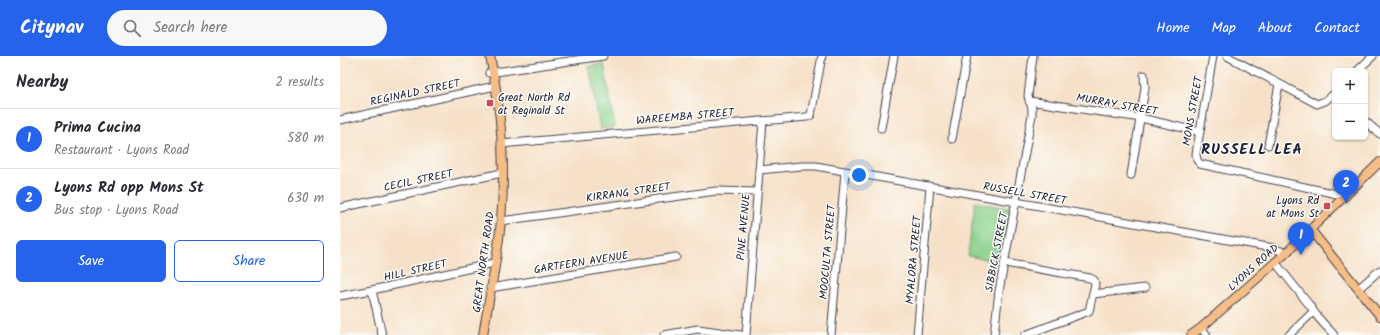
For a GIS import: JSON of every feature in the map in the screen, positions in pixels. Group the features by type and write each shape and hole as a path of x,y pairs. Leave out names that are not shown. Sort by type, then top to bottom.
{"main road":[{"name":"GREAT NORTH ROAD","path":"486,56 491,72"},
{"name":"GREAT NORTH ROAD","path":"483,335 501,221 501,144 490,56"},
{"name":"LYONS ROAD","path":"1191,335 1201,328 1276,262 1380,162"},
{"path":"1310,229 1380,316"}],"street":[{"path":"491,72 603,56"},
{"name":"WAREEMBA STREET","path":"501,144 807,117 811,114 822,56"},
{"path":"881,128 894,56"},
{"path":"952,139 967,56"},
{"name":"SIBBICK STREET","path":"994,335 999,291 1032,115 1028,91 1033,56"},
{"name":"MONS STREET","path":"1213,56 1196,156 1200,164 1346,196"},
{"path":"1227,56 1317,104 1325,101 1332,95"},
{"path":"1360,68 1372,56"},
{"path":"1131,175 1145,88 1144,75"},
{"path":"1268,145 1279,84"},
{"name":"REGINALD STREET","path":"340,120 493,87"},
{"name":"MURRAY STREET","path":"1029,101 1141,118 1200,132"},
{"name":"PINE AVENUE","path":"746,335 763,121"},
{"path":"1368,124 1380,134"},
{"name":"RUSSELL STREET","path":"759,170 807,166 1272,248 1286,252"},
{"name":"MOOCULTA STREET","path":"831,335 845,172"},
{"name":"CECIL STREET","path":"340,208 502,173"},
{"name":"MYALORA STREET","path":"917,335 930,187"},
{"name":"KIRRANG STREET","path":"501,221 716,192 757,192"},
{"name":"GARTFERN AVENUE","path":"490,288 676,257"},
{"path":"1276,262 1311,307 1313,312 1334,335"},
{"name":"HILL STREET","path":"340,296 494,263"},
{"path":"1005,263 1090,278 1095,284 1089,311 1025,335"},
{"path":"1358,289 1380,270"},
{"path":"1093,294 1144,288"},
{"path":"372,290 382,335"},
{"path":"1289,335 1313,312"},
{"path":"1201,328 1207,335"},
{"path":"664,335 698,329 741,335"}],"green space":[{"path":"604,64 615,127 600,129 589,66"},
{"path":"975,202 1011,209 1000,262 968,256"}],"place":[{"name":"Great North Rd at Reginald St","path":"490,103"},
{"name":"Lyons Rd opp Mons St","path":"1346,203"},
{"name":"Lyons Rd at Mons St","path":"1327,206"},
{"name":"Prima Cucina","path":"1301,255"}],"district":[{"name":"RUSSELL LEA","path":"1252,149"}]}
